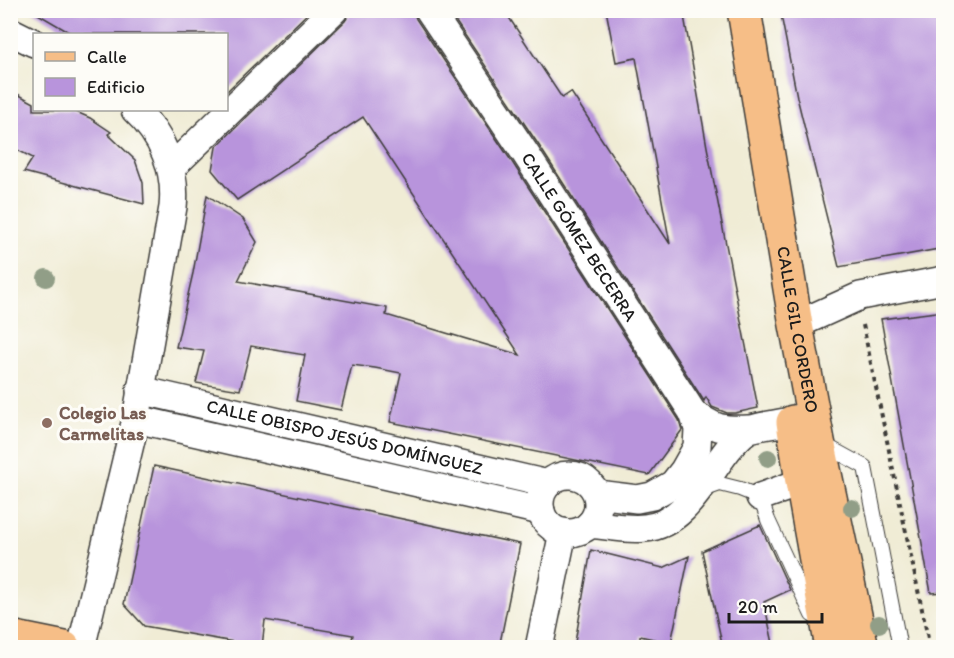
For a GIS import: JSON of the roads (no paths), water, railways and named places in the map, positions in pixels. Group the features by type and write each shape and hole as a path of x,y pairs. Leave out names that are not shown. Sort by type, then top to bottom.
{"main road":[{"name":"CALLE GIL CORDERO","path":"722,10 808,425 862,648"},
{"name":"CALLE GIL CORDERO","path":"744,10 796,325 808,425 802,482 830,634"},
{"path":"10,637 64,648"}],"street":[{"path":"171,168 334,10"},
{"name":"CALLE GÓMEZ BECERRA","path":"429,10 525,153 693,413 711,426 727,430 748,429"},
{"path":"10,31 33,42"},
{"path":"81,648 136,419 175,190 171,168 157,135 136,111"},
{"path":"796,325 860,296 944,280"},
{"name":"CALLE OBISPO JESÚS DOMÍNGUEZ","path":"140,390 548,484"},
{"path":"597,494 637,499 652,496 673,484 698,447 698,429 693,413"},
{"name":"CALLE OBISPO JESÚS DOMÍNGUEZ","path":"136,419 541,511"},
{"path":"590,524 647,528 666,522 682,510 698,492 729,447 748,429 808,425"},
{"path":"564,475 583,478 597,494 598,508 595,517 582,530 563,532 555,529 541,511 540,501 548,484 564,475"},
{"path":"760,497 802,482"},
{"path":"539,648 563,532"}],"lane":[{"path":"808,425 865,467 900,648"},
{"path":"698,492 720,484 760,497 768,520 812,615 830,634"}],"place":[{"name":"Colegio Las Carmelitas","path":"47,423"}]}
